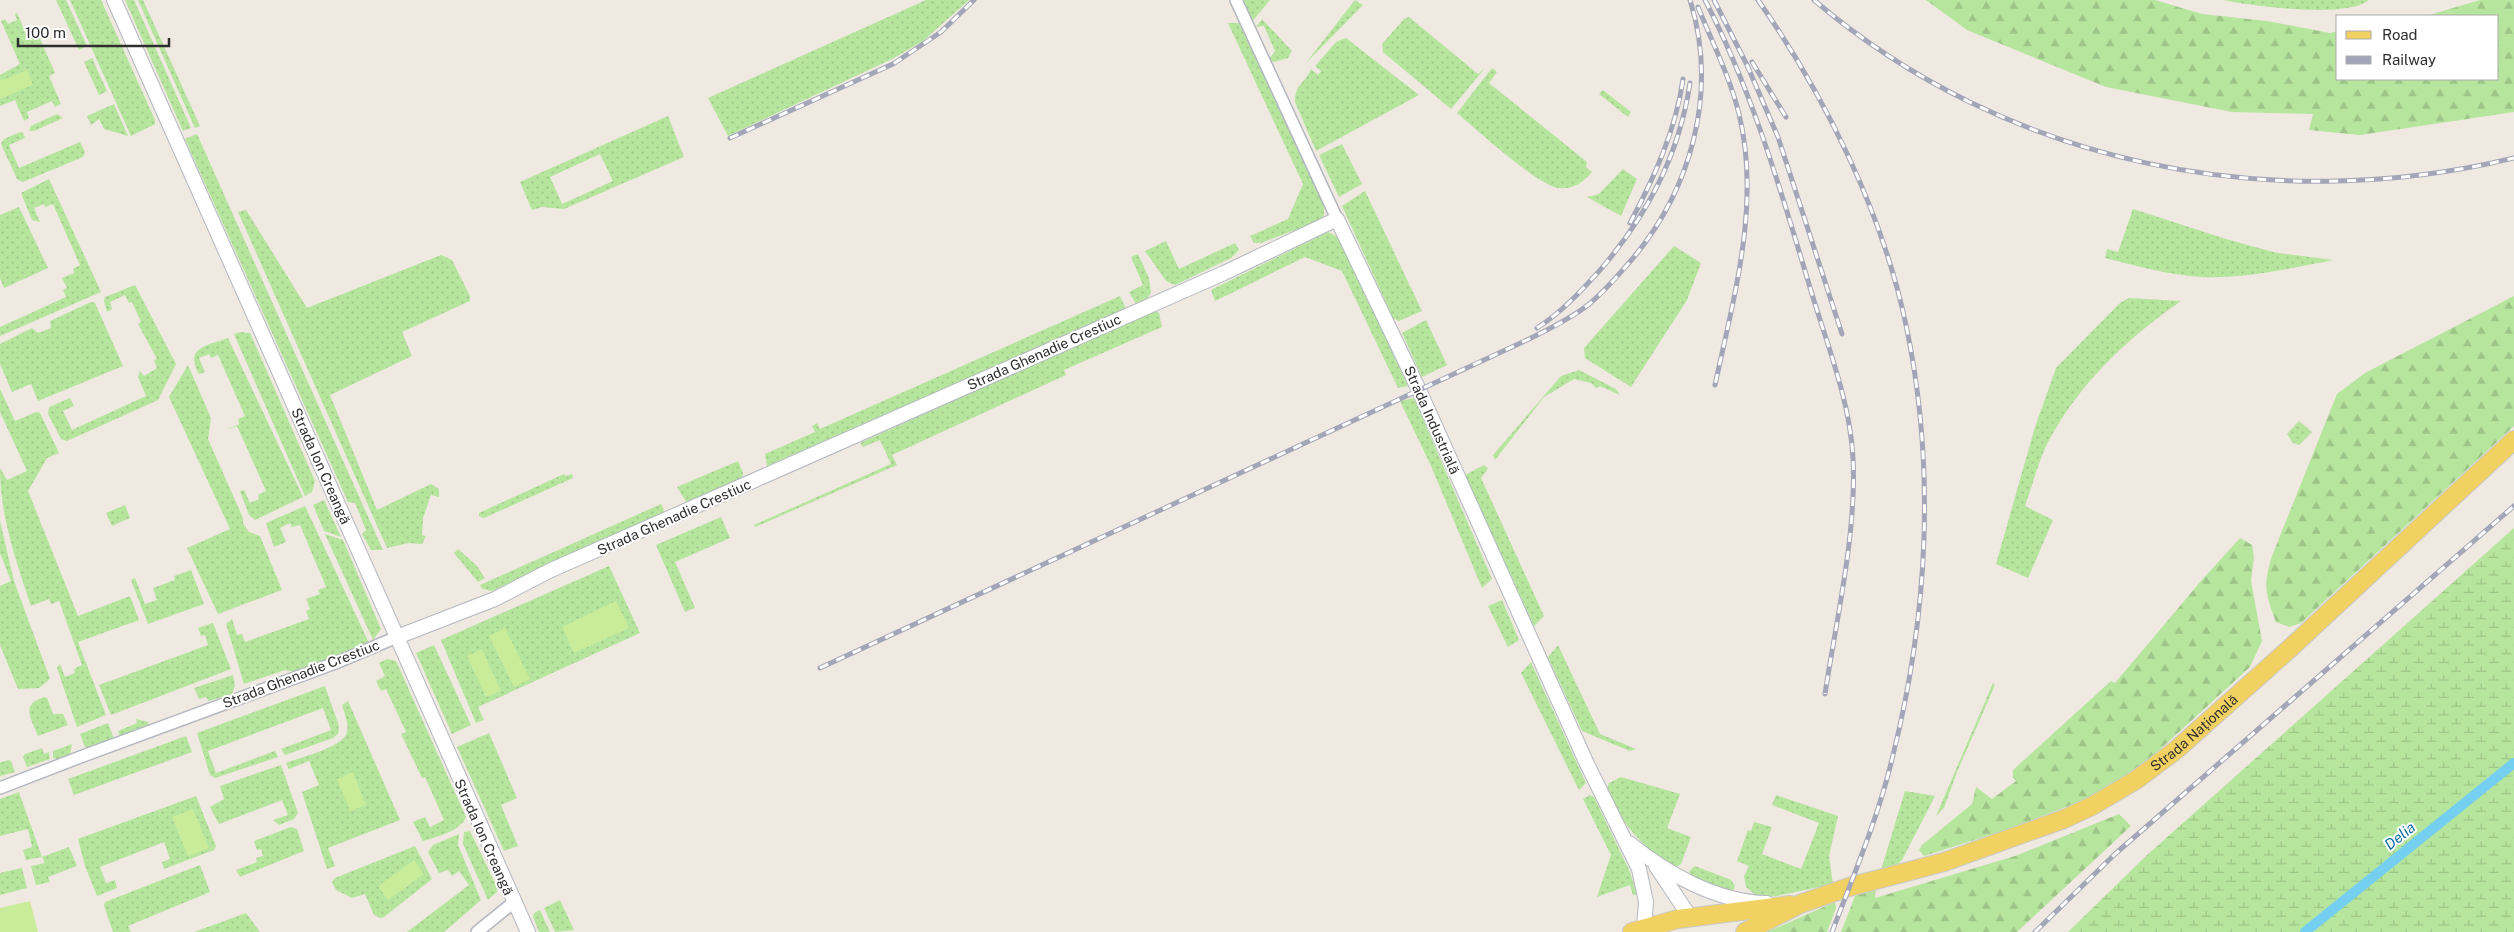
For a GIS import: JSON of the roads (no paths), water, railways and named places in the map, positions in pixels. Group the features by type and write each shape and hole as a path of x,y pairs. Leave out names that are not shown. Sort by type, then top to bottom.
{"main road":[{"name":"Strada Națională","path":"1638,930 1694,925 1800,904 1849,887 1944,862 2021,836 2092,806 2136,780 2176,750 2287,651 2514,440"},
{"name":"Strada Națională","path":"1746,932 1800,904"}],"street":[{"name":"Strada Ion Creangă","path":"114,0 528,932"},
{"name":"Strada Industrială","path":"1236,0 1337,219 1419,390 1587,764 1627,841 1639,869 1646,902 1638,930"},
{"name":"Strada Ghenadie Crestiuc","path":"0,788 338,662 495,599 550,572 1224,273 1337,219"},
{"name":"Strada Industrială","path":"1627,841 1653,862 1722,895 1759,903 1800,904"},
{"name":"Strada Industrială","path":"1653,862 1694,925"},
{"path":"478,932 514,902"}],"waterway":[{"name":"Delia","path":"2305,932 2514,763"}],"railway":[{"path":"730,138 893,64 941,32 974,0"},
{"path":"820,668 1529,339 1552,328 1588,305 1614,280 1650,236 1668,205 1683,173 1694,140 1700,105 1701,70 1698,35 1690,0"},
{"path":"1705,0 1738,71 1765,144 1831,354 1848,416 1853,458 1852,516 1845,576 1825,694"},
{"path":"1714,0 1747,65 1778,137 1842,334"},
{"path":"1758,0 1783,37 1828,115 1866,197 1882,240 1906,325 1922,432 1924,541 1914,649 1905,702 1881,800 1866,845 1832,932"},
{"path":"1814,0 1889,56 1970,102 2056,138 2144,163 2236,177 2329,181 2422,175 2514,158"},
{"path":"1698,7 1726,73 1739,114 1745,148 1747,182 1746,216 1737,284 1715,385"},
{"path":"1752,62 1786,117"},
{"path":"1630,223 1663,153 1675,117 1683,79"},
{"path":"1537,328 1563,308 1601,269 1618,248 1647,205 1659,182 1678,135 1690,83"},
{"path":"2035,932 2115,854 2514,506"}]}
